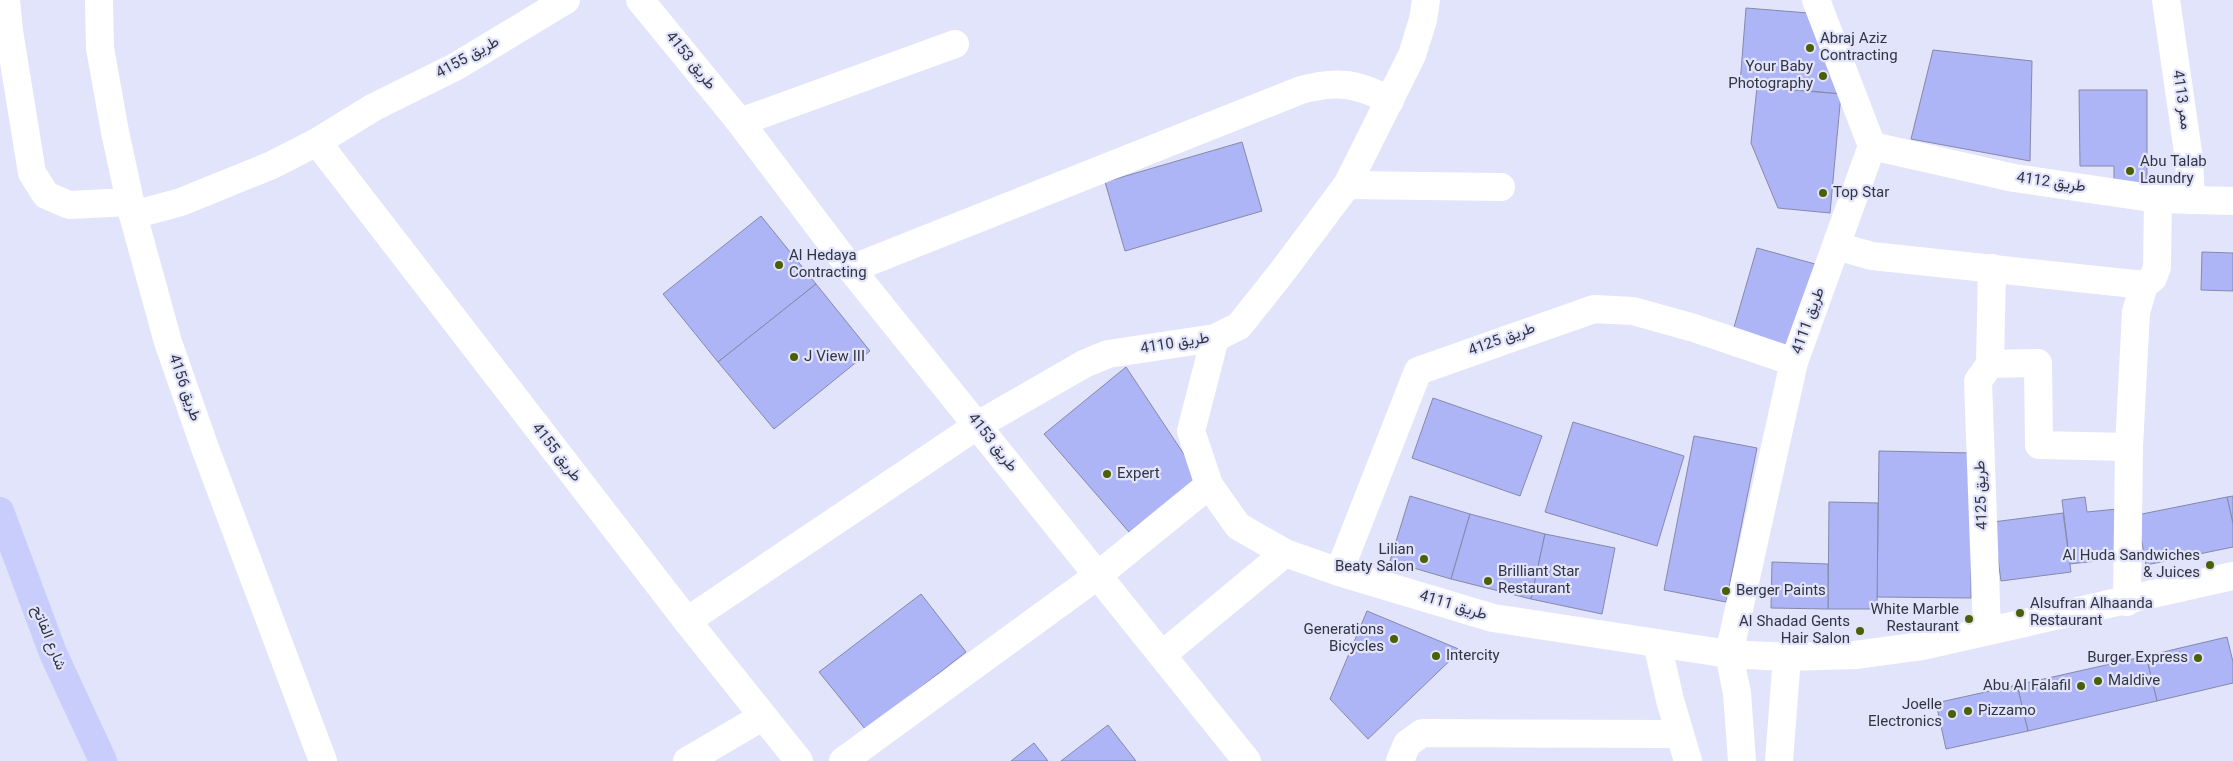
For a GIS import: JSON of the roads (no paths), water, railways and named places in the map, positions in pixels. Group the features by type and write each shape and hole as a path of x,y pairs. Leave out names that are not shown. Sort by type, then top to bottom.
{"main road":[{"name":"شارع الفاتح","path":"0,511 53,653 103,761"}],"street":[{"name":"طريق 4155","path":"6,0 9,31 32,173 46,195 69,205 132,209 227,185 317,142 374,108 463,62 566,0"},
{"name":"طريق 4156","path":"99,0 100,48 132,209 168,342 205,448 323,761"},
{"name":"طريق 4153","path":"640,0 740,122 851,269 1247,761"},
{"name":"طريق 4110","path":"687,621 978,425 1084,364 1108,354 1215,338 1239,326 1256,307 1347,185 1412,55 1423,20 1426,0"},
{"path":"1816,0 1872,146"},
{"name":"ممر 4113","path":"2166,0 2189,159 2191,200"},
{"path":"740,122 955,44"},
{"path":"851,269 1301,90 1324,84 1347,84 1370,90 1390,102"},
{"name":"طريق 4155","path":"317,142 687,621 799,761"},
{"name":"طريق 4112","path":"1872,146 2014,178 2158,199 2233,201"},
{"name":"طريق 4111","path":"1742,761 1736,693 1729,654 1794,362 1872,146"},
{"path":"1347,185 1501,187"},
{"path":"2127,602 2129,447 2136,312 2144,286 2153,278 2157,267 2158,199"},
{"path":"1836,246 1872,256 2144,286"},
{"name":"طريق 4125","path":"1987,630 1978,381 1990,364 1992,268"},
{"name":"طريق 4125","path":"1339,572 1418,371 1594,309 1633,311 1794,362"},
{"name":"طريق 4111","path":"1215,338 1190,431 1209,485 1238,526 1285,553 1339,572 1494,618 1729,654 1787,657"},
{"path":"1990,364 2038,363 2039,446 2129,447"},
{"path":"843,761 1097,576 1209,485"},
{"path":"1162,655 1285,553"},
{"path":"1779,761 1787,657 1855,655 1922,646 1987,630 2127,602 2233,576"},
{"path":"1658,643 1688,761"},
{"path":"687,761 762,717"},
{"path":"1400,761 1407,744 1422,733 1680,734"}],"place":[{"name":"Abraj Aziz Contracting","path":"1810,48"},
{"name":"Your Baby Photography","path":"1823,76"},
{"name":"Abu Talab Laundry","path":"2130,171"},
{"name":"Top Star","path":"1823,193"},
{"name":"Al Hedaya Contracting","path":"779,265"},
{"name":"J View III","path":"794,357"},
{"name":"Expert","path":"1107,474"},
{"name":"Lilian Beaty Salon","path":"1424,559"},
{"name":"Al Huda Sandwiches & Juices","path":"2210,565"},
{"name":"Brilliant Star Restaurant","path":"1488,581"},
{"name":"Berger Paints","path":"1726,591"},
{"name":"Alsufran Alhaanda Restaurant","path":"2020,613"},
{"name":"White Marble Restaurant","path":"1969,619"},
{"name":"Al Shadad Gents Hair Salon","path":"1860,631"},
{"name":"Generations Bicycles","path":"1394,639"},
{"name":"Intercity","path":"1436,656"},
{"name":"Burger Express","path":"2198,658"},
{"name":"Maldive","path":"2098,681"},
{"name":"Abu Al Falafil","path":"2081,686"},
{"name":"Pizzamo","path":"1968,711"},
{"name":"Joelle Electronics","path":"1952,714"}]}
